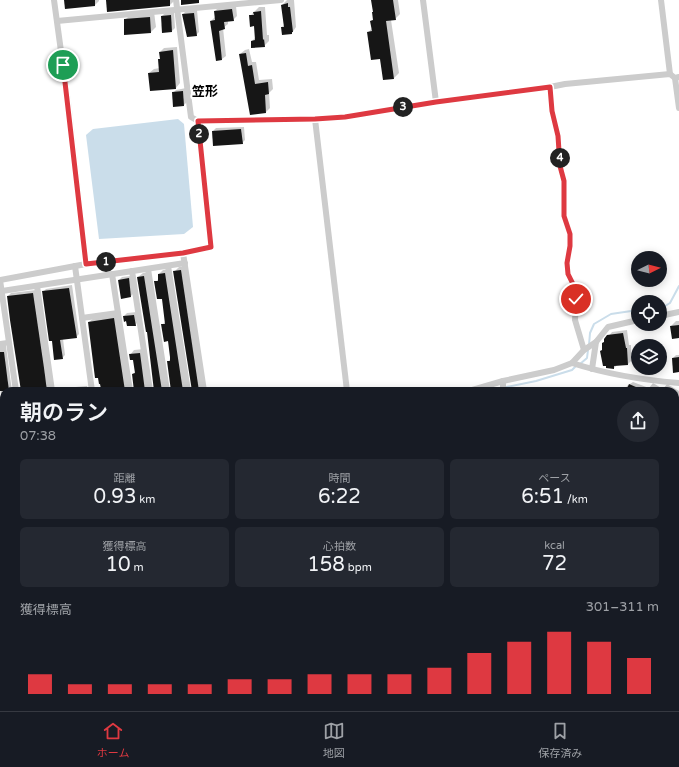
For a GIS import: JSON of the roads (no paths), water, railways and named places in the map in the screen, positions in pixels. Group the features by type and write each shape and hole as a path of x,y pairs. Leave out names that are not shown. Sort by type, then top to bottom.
{"street":[{"path":"54,0 70,110 86,264"},
{"path":"176,0 191,117 198,121 345,117 436,102 565,84 675,76"},
{"path":"57,20 281,0"},
{"path":"423,0 436,102"},
{"path":"661,0 675,76 679,108"},
{"path":"550,87 552,111 558,136 560,166 564,181 564,216 570,234 570,246 567,263 568,274 575,288 575,320 584,350"},
{"path":"315,119 347,387"},
{"path":"15,387 0,280 86,264 183,253 211,247 198,121"},
{"path":"183,253 203,387"},
{"path":"2,291 185,263"},
{"path":"75,266 91,387"},
{"path":"168,266 187,387"},
{"path":"148,269 166,387"},
{"path":"132,271 149,387"},
{"path":"112,274 129,387"},
{"path":"37,286 51,387"},
{"path":"667,315 679,312"},
{"path":"82,318 118,313"},
{"path":"483,387 554,370 572,363 584,350 596,342 608,328 631,322"},
{"path":"592,369 596,342"},
{"path":"572,363 626,377 679,383"},
{"path":"503,381 503,387"}],"water":[{"path":"178,119 184,124 193,227 184,234 99,239 86,135 93,129"}],"waterway":[{"path":"667,305 670,303 679,286"},
{"path":"589,345 590,333 594,324 611,314 631,311"},
{"path":"580,364 587,358 588,350"},
{"path":"507,387 536,381 572,370 576,366"}],"district":[{"name":"笠形","path":"205,91"}]}
